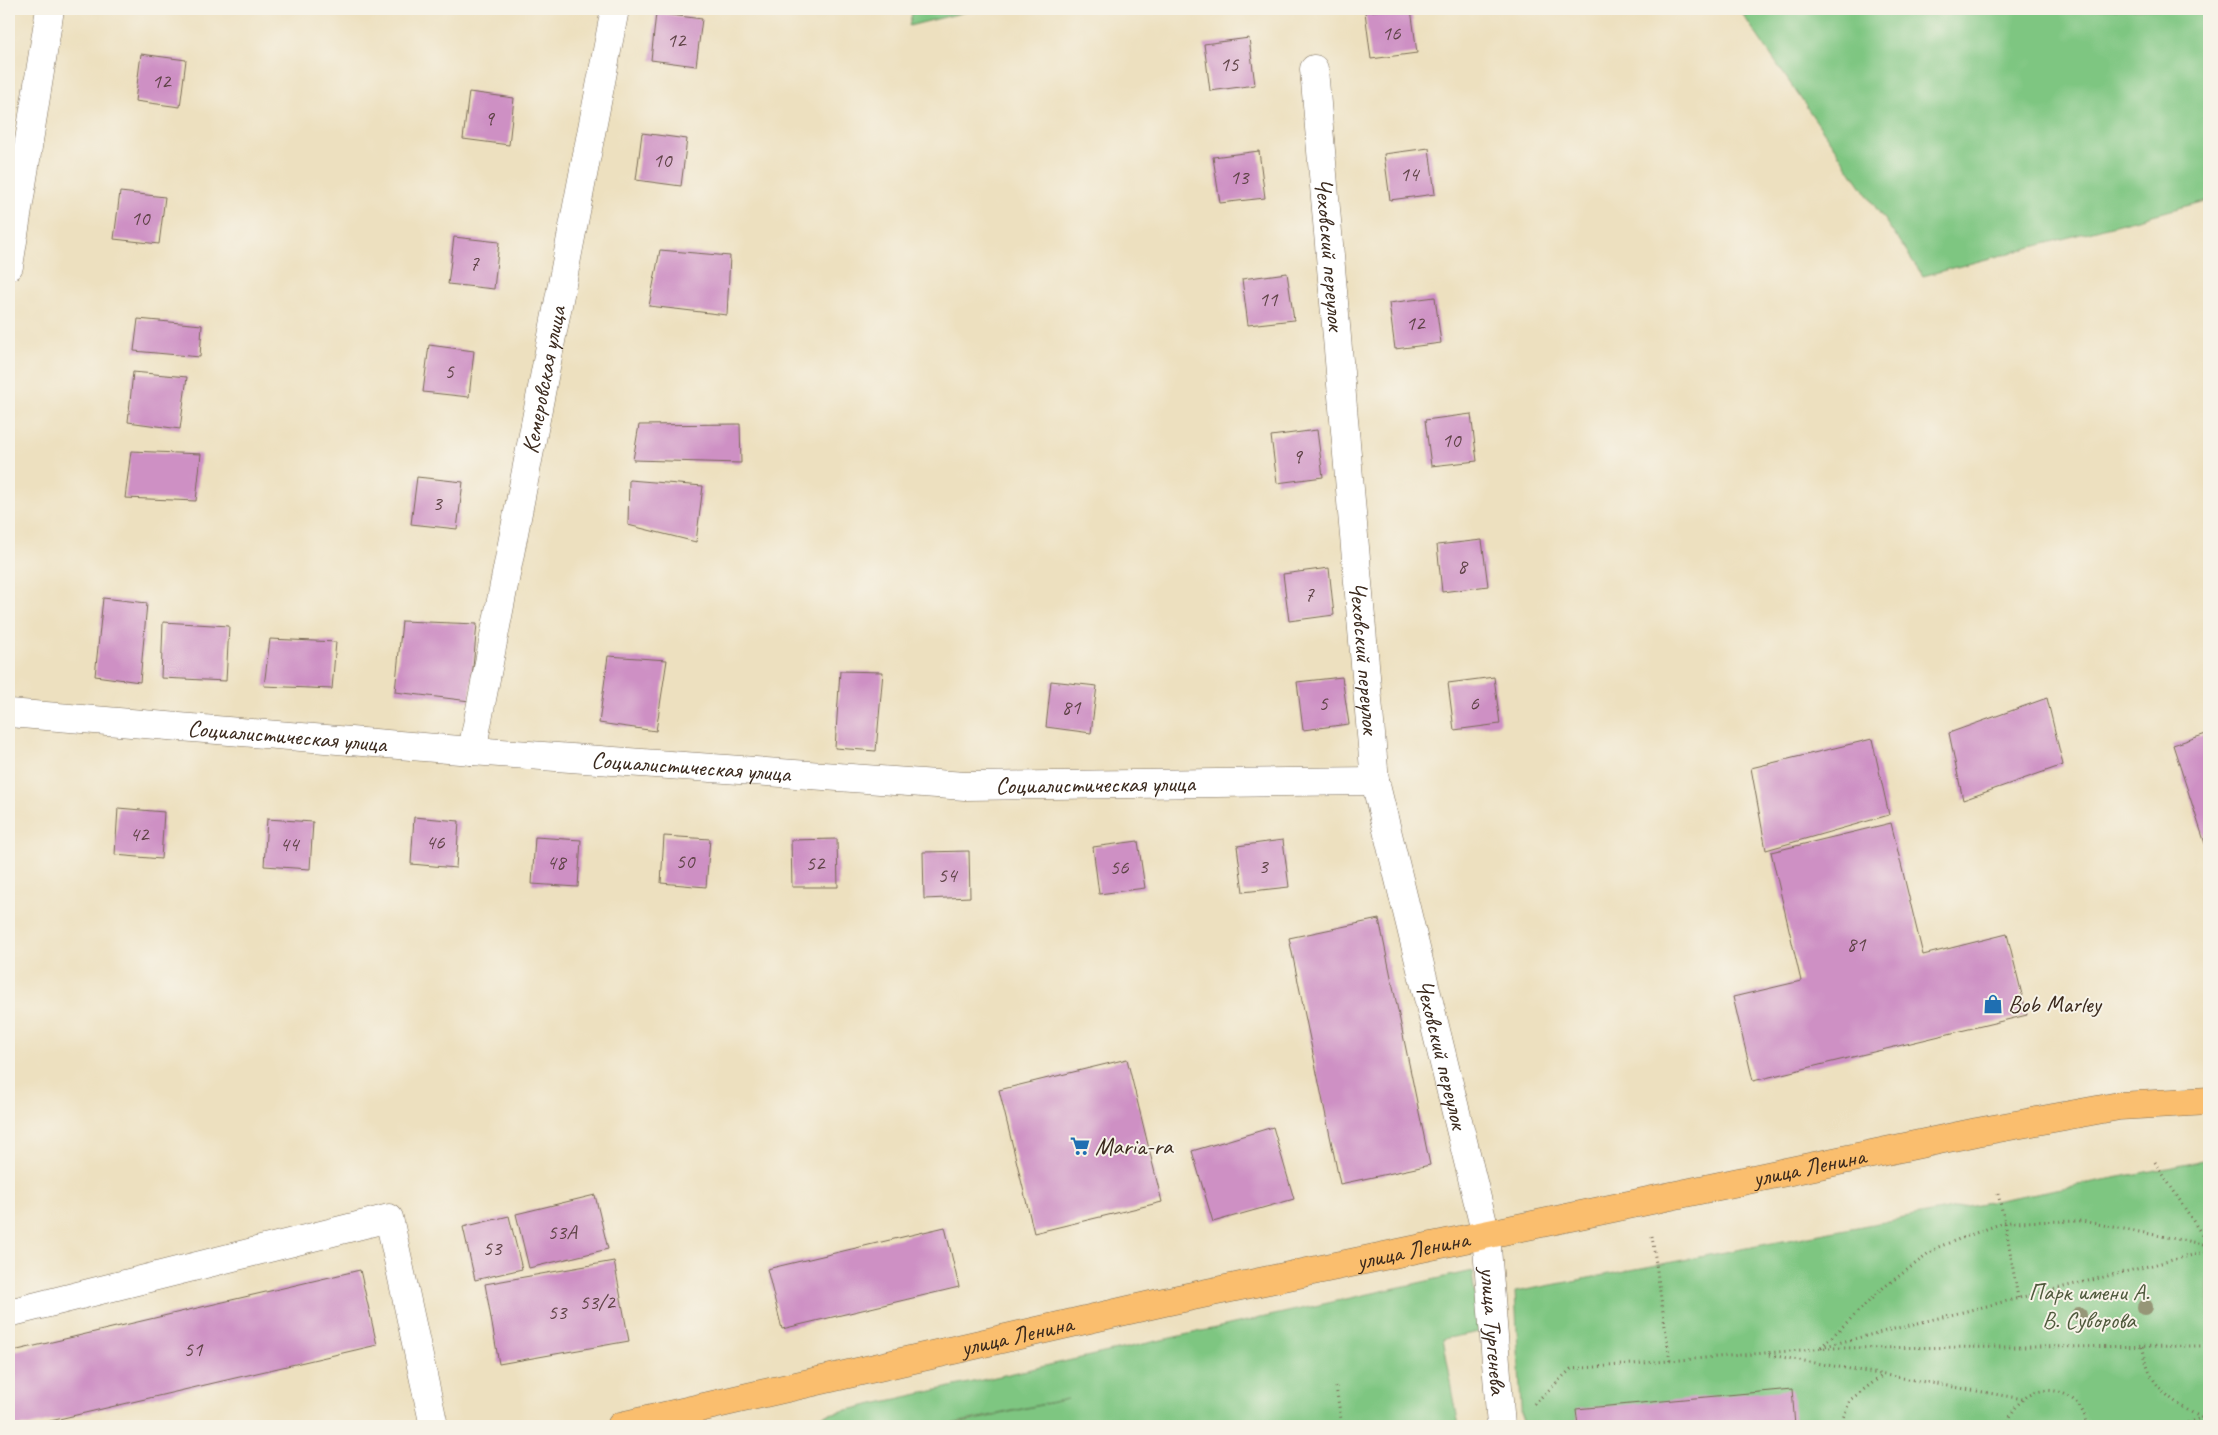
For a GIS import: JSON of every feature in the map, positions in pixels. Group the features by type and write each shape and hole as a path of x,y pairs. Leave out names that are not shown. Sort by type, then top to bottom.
{"main road":[{"name":"улица Ленина","path":"621,1426 1164,1302 1977,1132 2119,1106 2209,1101"}],"street":[{"path":"9,266 50,9"},
{"name":"Кемеровская улица","path":"472,752 615,9"},
{"name":"Чеховский переулок","path":"1314,70 1375,781 1486,1235"},
{"name":"Социалистическая улица","path":"9,713 472,752 965,786 1375,781"},
{"path":"9,1313 389,1218 434,1426"},
{"name":"улица Тургенева","path":"1486,1235 1502,1426"}],"path":[{"path":"2155,1162 2208,1245"},
{"path":"1998,1194 2005,1222 2018,1298"},
{"path":"1647,1202 1670,1361"},
{"path":"1820,1347 1884,1286 1938,1247 2005,1222 2082,1221 2208,1245"},
{"path":"2209,1239 2209,1256"},
{"path":"1813,1349 2209,1251"},
{"path":"2142,1346 2150,1374 2163,1390 2193,1415 2209,1421"},
{"path":"1530,1407 1571,1369 1813,1349 2209,1346"},
{"path":"1764,1354 2023,1398"},
{"path":"1840,1426 1850,1400 1884,1374"},
{"path":"1336,1387 1342,1426"},
{"path":"2007,1426 2010,1415 2017,1403 2023,1398 2040,1391 2066,1394 2084,1412 2088,1426"},
{"path":"2178,1426 2202,1418"}],"green space":[{"path":"913,9 977,9 909,26"},
{"path":"1739,9 2209,9 2209,200 1923,276"},
{"name":"Парк имени А. В. Суворова","path":"2209,1160 2209,1426 1522,1426 1515,1292"},
{"path":"1472,1271 1479,1332 1443,1339 1459,1426 949,1426 1067,1399 942,1426 775,1426"}],"building":[{"path":"1411,9 1417,53 1371,59 1365,12"},
{"path":"656,13 702,19 696,66 651,60"},
{"path":"1249,38 1255,85 1210,91 1204,44"},
{"path":"141,54 186,60 180,107 135,101"},
{"path":"469,92 514,98 509,145 463,139"},
{"path":"642,133 687,139 681,186 636,180"},
{"path":"1429,148 1435,194 1390,200 1384,154"},
{"path":"1259,151 1265,198 1220,203 1213,157"},
{"path":"120,192 165,197 159,244 114,239"},
{"path":"454,237 499,242 494,289 448,284"},
{"path":"660,250 730,256 727,315 649,306"},
{"path":"1287,273 1294,320 1248,325 1242,279"},
{"path":"1435,297 1441,343 1395,349 1389,303"},
{"path":"138,319 202,325 200,357 134,351"},
{"path":"429,345 474,351 469,397 423,392"},
{"path":"133,372 187,377 180,429 128,422"},
{"path":"1471,414 1477,461 1431,466 1425,420"},
{"path":"740,424 741,463 633,460 639,425"},
{"path":"1317,430 1323,477 1277,483 1271,436"},
{"path":"131,451 201,454 196,501 125,498"},
{"path":"417,477 463,482 457,529 411,524"},
{"path":"629,480 703,486 696,542 628,525"},
{"path":"1482,540 1488,586 1442,592 1437,545"},
{"path":"1329,568 1334,615 1289,621 1283,574"},
{"path":"103,598 147,603 140,682 95,676"},
{"path":"402,621 477,624 470,701 395,692"},
{"path":"163,622 229,626 226,681 161,678"},
{"path":"270,639 336,642 332,689 264,686"},
{"path":"608,656 667,660 656,731 599,723"},
{"path":"840,671 883,672 876,751 835,748"},
{"path":"1342,677 1349,724 1303,730 1297,682"},
{"path":"1494,677 1500,724 1454,730 1448,683"},
{"path":"1051,681 1097,686 1091,733 1046,727"},
{"path":"2047,698 2063,765 1963,800 1949,733"},
{"path":"2209,733 2209,856 2173,745"},
{"path":"1872,739 1889,815 1766,850 1751,768"},
{"path":"118,808 164,812 161,859 115,855"},
{"path":"414,817 459,821 456,868 411,864"},
{"path":"267,819 313,822 310,869 264,866"},
{"path":"1891,823 1923,955 2007,934 2027,1015 1753,1081 1733,997 1801,981 1771,852"},
{"path":"664,836 710,839 706,887 661,883"},
{"path":"535,837 581,840 578,887 532,884"},
{"path":"837,839 838,887 792,887 791,840"},
{"path":"1283,840 1289,887 1243,892 1237,846"},
{"path":"1138,841 1145,888 1099,894 1093,847"},
{"path":"969,851 970,897 924,899 923,852"},
{"path":"1379,919 1430,1165 1340,1184 1289,938"},
{"name":"Maria-ra","path":"1127,1059 1162,1202 1034,1233 999,1090"},
{"path":"1273,1127 1294,1199 1213,1222 1192,1151"},
{"path":"595,1195 608,1249 529,1268 516,1214"},
{"path":"509,1216 522,1269 475,1280 463,1227"},
{"path":"945,1227 959,1287 782,1329 767,1269"},
{"path":"614,1261 629,1341 499,1364 485,1284"},
{"path":"360,1270 377,1345 29,1426 9,1426 9,1352"},
{"path":"1792,1389 1795,1426 1578,1426 1576,1409"}],"place":[{"name":"Bob Marley","path":"1993,1004"},
{"name":"Maria-ra","path":"1080,1146"}]}
